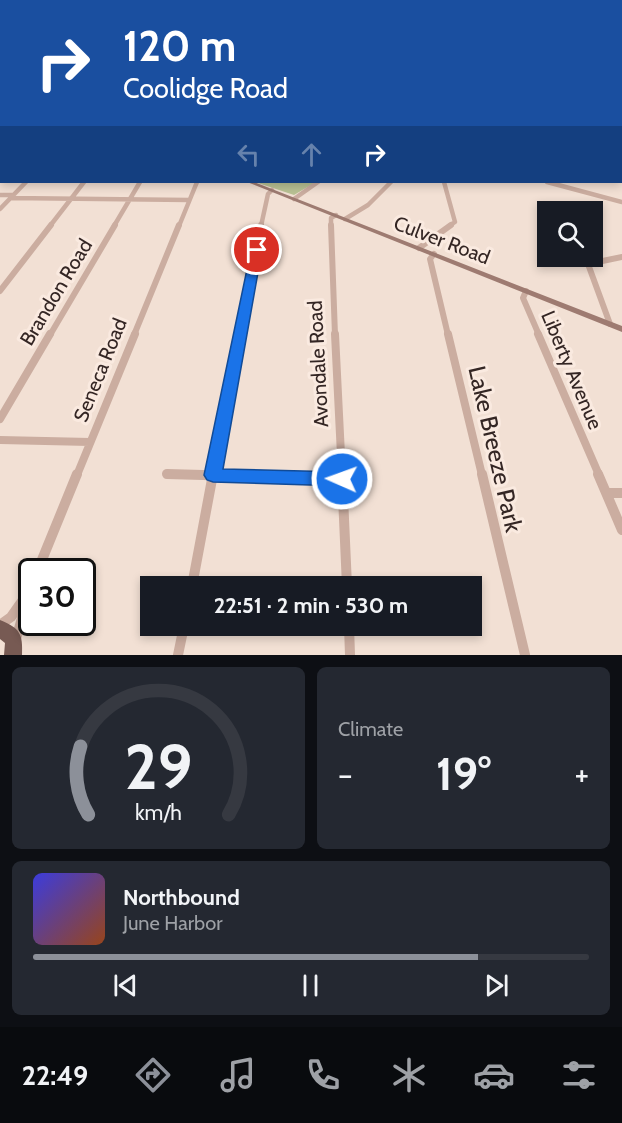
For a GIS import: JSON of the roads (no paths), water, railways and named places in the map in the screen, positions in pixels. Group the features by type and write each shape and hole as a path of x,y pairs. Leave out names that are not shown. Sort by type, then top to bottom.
{"main road":[{"name":"Culver Road","path":"253,183 622,329"},
{"path":"0,627 11,634 14,650"}],"street":[{"path":"0,209 25,183"},
{"path":"0,291 83,183"},
{"name":"Brandon Road","path":"0,419 139,183"},
{"name":"Seneca Road","path":"43,558 197,183"},
{"path":"294,199 317,183"},
{"path":"345,219 368,205 390,183"},
{"path":"419,248 455,222 444,183"},
{"path":"551,183 622,202"},
{"path":"194,576 265,205 268,194 272,190"},
{"path":"0,195 70,199 189,200"},
{"name":"Avondale Road","path":"336,215 331,218 331,242 347,576"},
{"name":"Lake Breeze Park","path":"434,254 430,259 525,655"},
{"path":"610,324 588,264 622,257"},
{"name":"Liberty Avenue","path":"526,291 523,298 622,530"},
{"path":"0,440 90,442"},
{"path":"167,474 342,479"},
{"path":"607,493 622,493"},
{"path":"0,627 18,606"},
{"path":"14,650 18,634"},
{"path":"178,655 182,636"},
{"path":"349,636 350,655"}]}
